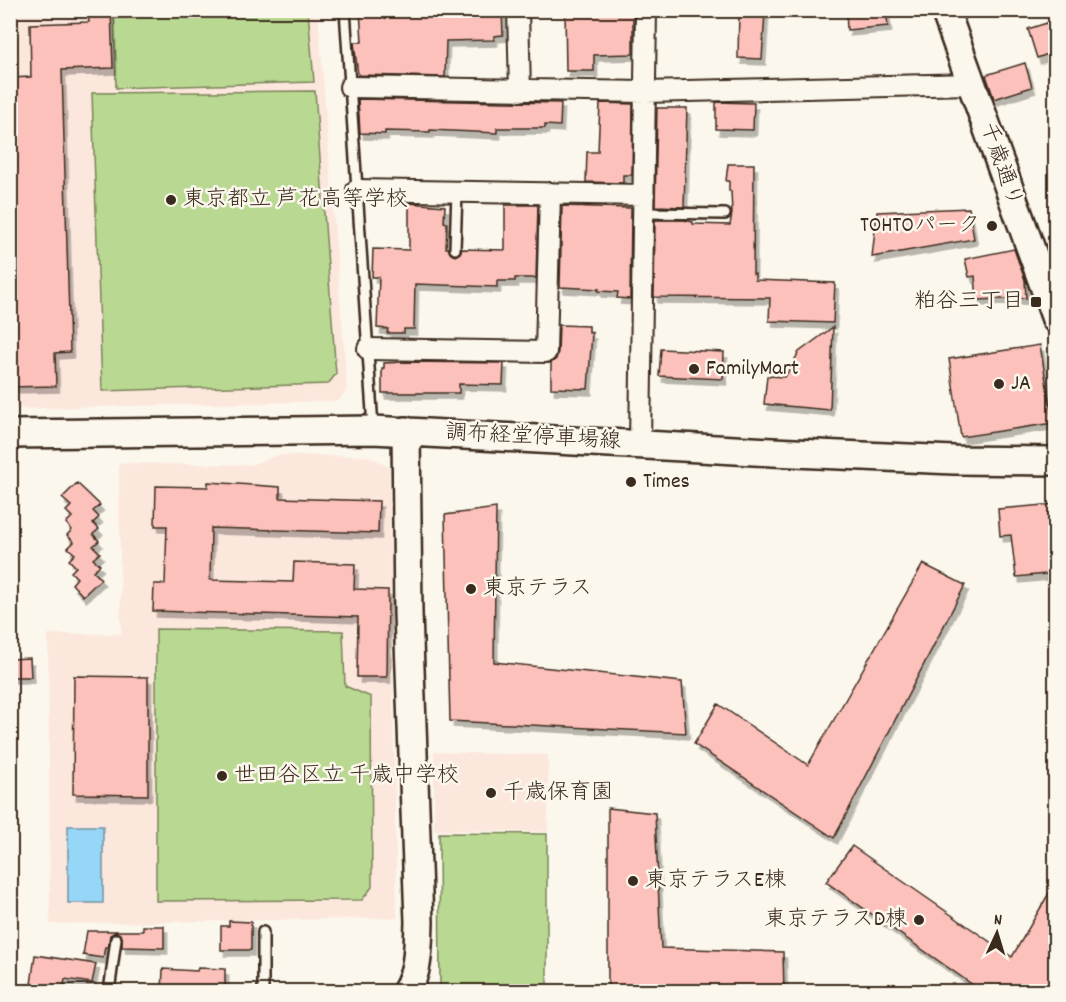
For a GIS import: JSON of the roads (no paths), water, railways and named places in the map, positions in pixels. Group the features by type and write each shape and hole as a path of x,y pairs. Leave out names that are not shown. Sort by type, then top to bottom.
{"main road":[{"name":"千歳通り","path":"945,10 1056,319"},
{"name":"調布経堂停車場線","path":"10,434 373,430 942,460 1056,461"},
{"path":"406,431 408,613 419,922 415,972 406,992"}],"street":[{"path":"518,10 520,91"},
{"path":"640,444 646,10"},
{"path":"350,87 645,92 971,84"},
{"path":"357,190 550,194 644,204"},
{"path":"368,349 546,352 550,194"}],"lane":[{"path":"345,10 373,430"},
{"path":"455,249 457,192"},
{"path":"644,204 725,214"},
{"path":"263,992 264,932"},
{"path":"109,992 116,939"}],"water":[{"path":"68,826 103,826 103,903 68,903"}],"place":[{"name":"東京都立 芦花高等学校","path":"171,200"},
{"name":"TOHTOパーク","path":"992,226"},
{"name":"粕谷三丁目","path":"1036,302"},
{"name":"FamilyMart","path":"694,369"},
{"name":"JA","path":"999,384"},
{"name":"Times","path":"631,482"},
{"name":"東京テラス","path":"471,589"},
{"name":"世田谷区立 千歳中学校","path":"222,776"},
{"name":"千歳保育園","path":"491,793"},
{"name":"東京テラスE棟","path":"633,881"},
{"name":"東京テラスD棟","path":"919,920"}]}
